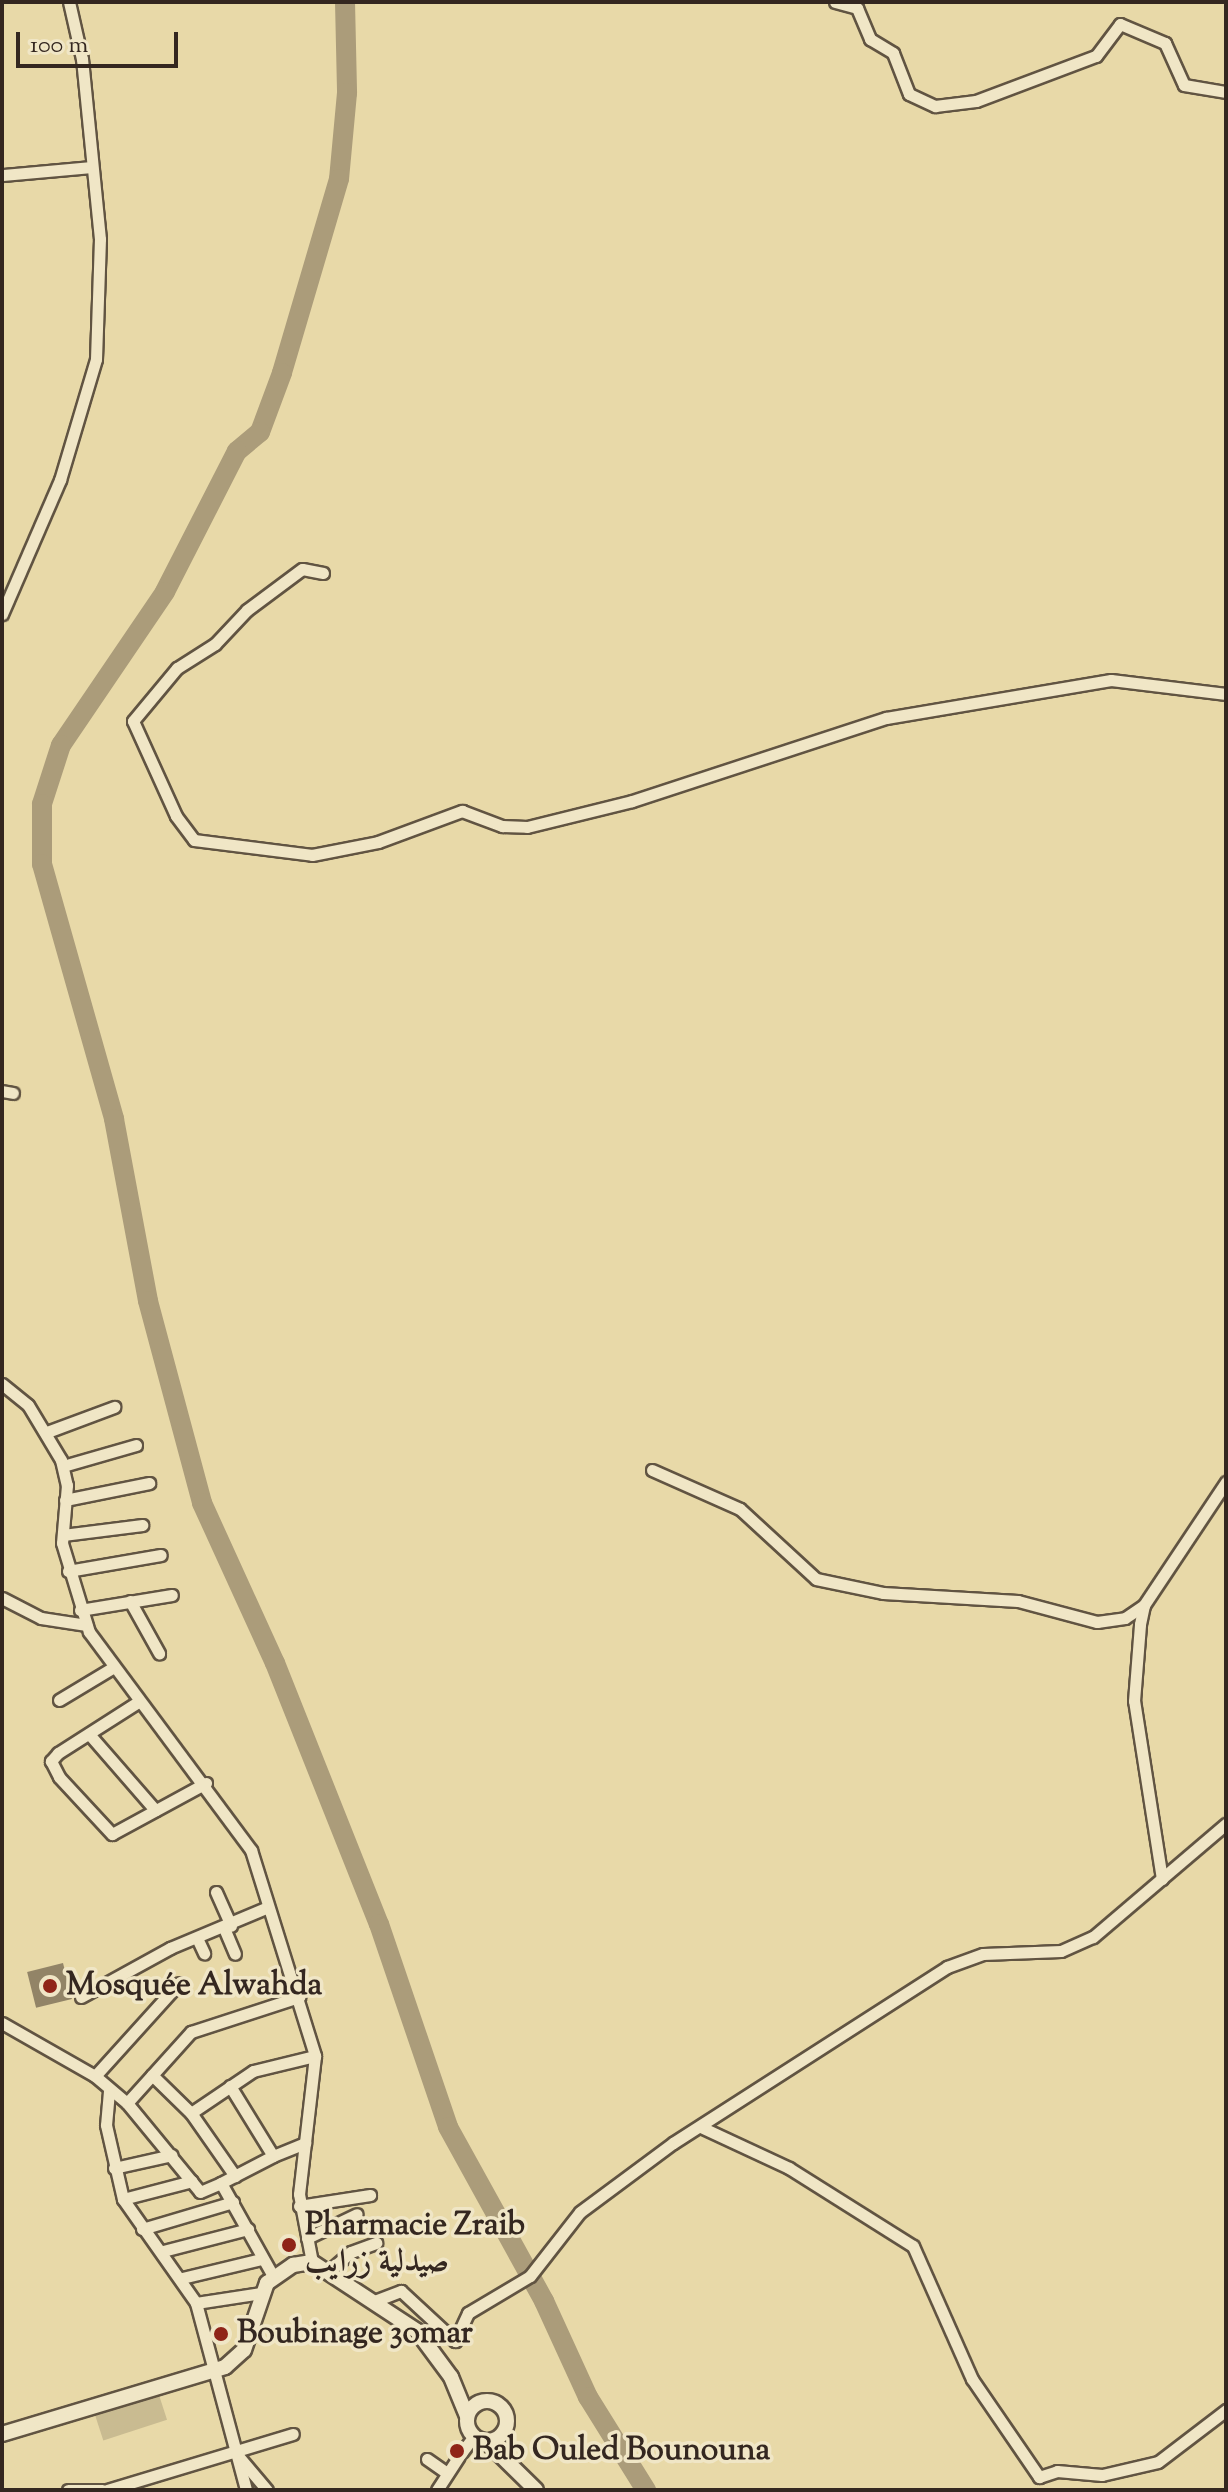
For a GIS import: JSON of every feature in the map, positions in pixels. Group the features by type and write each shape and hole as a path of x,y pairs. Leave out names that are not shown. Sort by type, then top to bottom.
{"street":[{"path":"2,614 60,480 96,359 100,239 82,59 69,2"},
{"path":"835,2 857,8 870,39 893,53 909,94 935,106 976,101 1096,56 1120,24 1165,43 1184,85 1226,92"},
{"path":"2,175 92,167"},
{"path":"323,573 302,569 247,610 215,644 177,668 133,721 176,816 194,840 312,855 378,842 462,811 502,826 527,827 632,801 875,720 1111,680 1226,694"},
{"path":"2,1384 47,1432 63,1466 63,1535 68,1571 86,1625 138,1702 206,1783 251,1850 315,2056 299,2206 312,2262"},
{"path":"47,1432 114,1407"},
{"path":"63,1466 136,1445"},
{"path":"652,1470 740,1509 816,1579 883,1593 1018,1601 1097,1622 1125,1618 1144,1605 1226,1482"},
{"path":"65,1500 149,1483"},
{"path":"63,1535 142,1525"},
{"path":"68,1571 161,1555"},
{"path":"80,1610 172,1595"},
{"path":"2,1598 41,1618 86,1625"},
{"path":"130,1601 159,1653"},
{"path":"1144,1605 1134,1701 1162,1879"},
{"path":"59,1700 114,1667"},
{"path":"138,1702 58,1753 52,1765 102,1827 118,1833 206,1783"},
{"path":"89,1734 155,1810"},
{"path":"372,2302 401,2291 455,2341 468,2313 530,2276 580,2212 701,2127 947,1967 983,1954 1033,1954 1079,1944 1226,1824"},
{"path":"216,1892 235,1954"},
{"path":"81,1997 197,1938 268,1907"},
{"path":"197,1938 204,1953"},
{"path":"95,2076 179,1983"},
{"path":"127,2103 191,2032 299,1997"},
{"path":"2,2023 95,2076 109,2091 127,2103 200,2192 305,2143"},
{"path":"191,2113 230,2086 276,2061 315,2056"},
{"path":"152,2075 191,2113 235,2176"},
{"path":"230,2086 273,2156"},
{"path":"109,2091 106,2125 123,2199 142,2229 182,2278 196,2303 246,2490"},
{"path":"701,2127 789,2168 913,2246 972,2379 1039,2477 1057,2471 1102,2475 1158,2462 1226,2410"},
{"path":"114,2168 172,2155"},
{"path":"123,2199 192,2181"},
{"path":"221,2183 273,2276"},
{"path":"299,2206 370,2195"},
{"path":"142,2229 233,2202"},
{"path":"307,2238 357,2214"},
{"path":"163,2251 248,2229"},
{"path":"329,2271 351,2252 376,2243"},
{"path":"182,2278 261,2259"},
{"path":"2,2434 215,2370 244,2350 261,2293 273,2276 312,2262 417,2331 451,2377 480,2438 517,2469 536,2490"},
{"path":"196,2303 261,2293"},
{"path":"451,2377 483,2401 504,2411 502,2434 517,2469"},
{"path":"467,2416 483,2401"},
{"path":"68,2490 104,2490 293,2434"},
{"path":"437,2490 460,2454 480,2438 502,2434"},
{"path":"234,2451 267,2490"},
{"path":"427,2459 447,2473"}],"shaded area":[{"path":"159,2395 167,2420 103,2440 95,2416"}],"building":[{"name":"Mosquée Alwahda","path":"63,1963 72,1999 36,2008 27,1972"}],"waterway":[{"path":"345,2 347,93 339,179 282,373 260,432 237,451 165,592 61,745 42,804 42,864 114,1119 148,1301 202,1503 275,1663 379,1924 448,2127 544,2301 588,2397 646,2490"}],"place":[{"name":"Mosquée Alwahda","path":"50,1986"},
{"name":"Pharmacie Zraib صيدلية زرايب","path":"289,2245"},
{"name":"Boubinage 3omar","path":"221,2334"},
{"name":"Bab Ouled Bounouna","path":"457,2451"}]}
